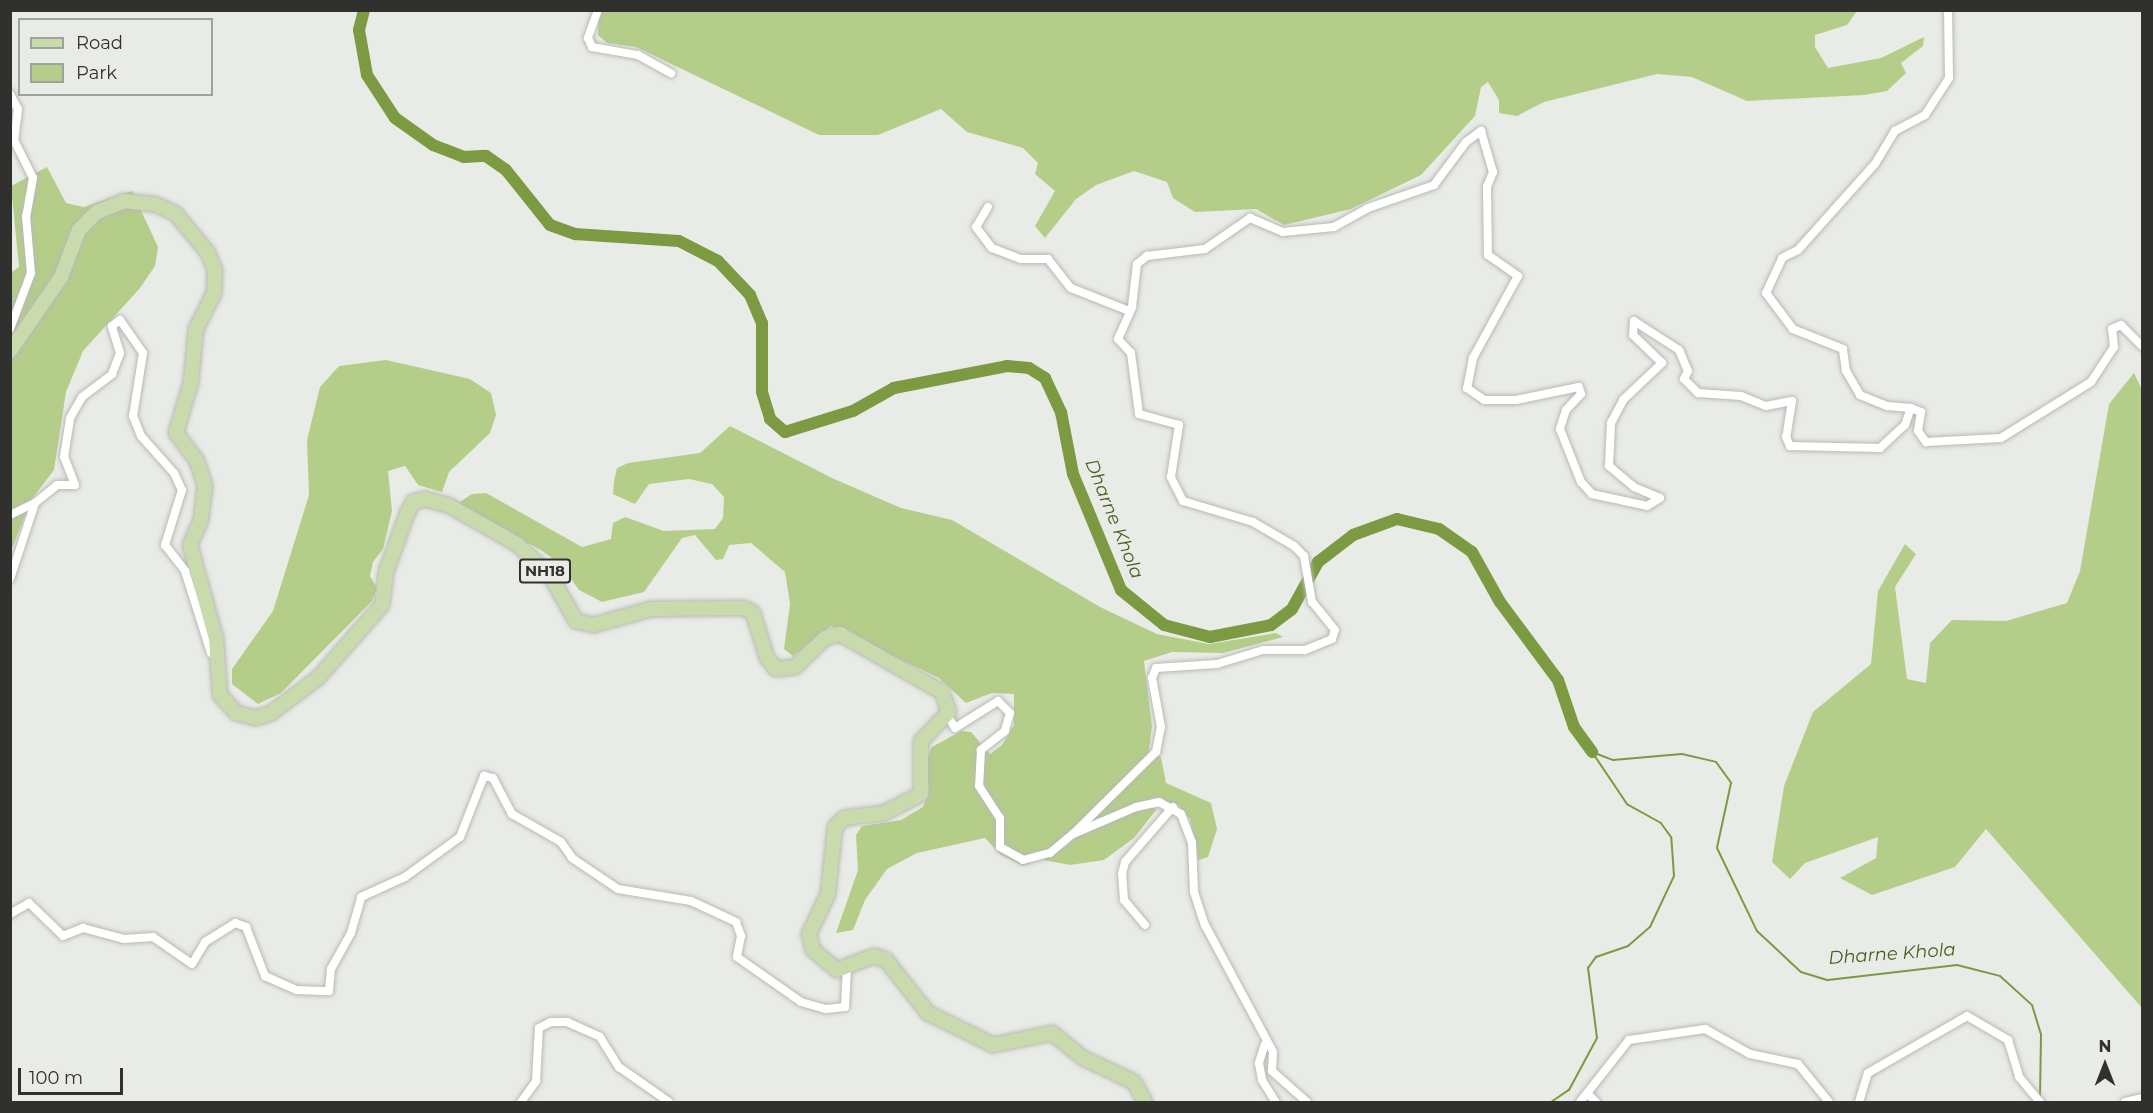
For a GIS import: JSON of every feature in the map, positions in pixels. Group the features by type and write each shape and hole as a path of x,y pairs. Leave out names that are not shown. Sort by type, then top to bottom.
{"main road":[{"name":"NH18","path":"10,351 61,277 79,230 97,212 124,201 155,204 176,214 208,253 215,270 213,293 196,329 191,382 176,433 197,461 205,486 201,520 190,545 216,639 215,669 220,695 236,713 256,718 318,678 382,606 387,572 407,514 413,502 425,499 448,504 517,544 551,578 576,621 594,625 651,609 744,608 753,613 767,658 776,669 795,667 825,638 840,634 942,692 947,715"},
{"path":"947,715 921,741 921,794 884,813 844,818 832,835 828,894 809,934 813,950 829,968 847,967 874,956 886,960 928,1013 993,1045 1052,1032 1083,1058 1134,1082 1145,1102"}],"street":[{"path":"598,10 588,38 592,47 638,55 671,73"},
{"path":"1948,10 1949,78 1925,115 1895,131 1875,164 1798,250 1782,258 1766,293 1793,329 1843,349 1846,371 1860,395 1887,406 1911,408 1922,412 1918,431 1926,442 2001,438 2091,382 2114,347 2112,329 2121,325 2142,346"},
{"path":"10,94 18,110 14,140 33,178 27,216 31,273 10,329"},
{"path":"947,715 955,728 998,701 1010,713 1005,730 981,750 980,786 1000,818 1000,847 1023,860 1050,853 1073,834 1155,752 1161,727 1152,678 1156,668 1217,664 1263,650 1305,650 1332,639 1335,630 1312,602 1304,556 1294,546 1253,522 1183,501 1171,477 1179,425 1136,409 1131,353 1118,332 1129,311 1134,273 1147,256 1204,249 1250,218 1283,232 1334,227 1368,208 1434,185 1466,142 1481,131 1493,172 1487,187 1488,255 1518,276 1473,358 1467,388 1484,400 1516,400 1579,387 1581,394 1566,410 1560,429 1581,482 1600,499 1633,499 1647,506 1660,498 1634,487 1609,466 1611,423 1629,394 1662,363 1632,335 1634,321 1680,350 1688,371 1684,379 1698,393 1741,396 1766,406 1792,400 1786,437 1790,446 1880,448 1905,425 1911,408"},
{"path":"988,207 976,227 992,248 1021,259 1048,259 1071,288 1129,311"},
{"path":"10,515 35,503 57,485 75,484 64,457 70,418 82,397 112,374 120,353 112,327 120,320 143,353 133,416 141,436 182,490 165,545 185,571 215,669"},
{"path":"10,579 35,503"},
{"path":"10,914 30,903 63,936 83,928 124,939 153,938 192,964 206,942 235,923 246,927 265,976 296,990 329,991 331,969 351,933 361,897 405,877 460,837 484,776 493,778 512,814 561,842 572,858 618,889 691,902 736,922 741,936 737,957 801,1002 826,1009 845,1007 847,967"},
{"path":"1073,834 1136,807 1159,802 1173,807 1192,842 1194,892 1206,925 1265,1044 1273,1052 1272,1071 1307,1102"},
{"path":"1145,925 1124,900 1122,874 1125,862 1173,807"},
{"path":"1859,1102 1868,1073 1967,1017 2008,1040 2019,1077 2040,1102"},
{"path":"521,1102 536,1081 539,1028 551,1022 567,1022 600,1037 619,1067 669,1102"},
{"path":"1580,1102 1592,1099 1629,1040 1705,1029 1750,1054 1798,1064 1829,1102"},
{"path":"1265,1044 1259,1063 1262,1080 1276,1102"},
{"path":"2125,1102 2142,1098"}],"green space":[{"path":"599,10 1857,11 1847,25 1815,35 1815,47 1828,68 1881,58 1924,37 1923,46 1901,63 1906,73 1887,91 1864,95 1747,101 1692,77 1657,74 1544,102 1517,116 1499,113 1499,100 1488,82 1481,87 1475,116 1421,175 1351,209 1284,225 1256,209 1195,212 1173,198 1167,182 1134,171 1096,185 1076,199 1045,238 1035,226 1055,191 1035,174 1038,163 1023,148 967,132 941,109 878,135 819,135 636,47 607,43 598,35"},
{"path":"47,167 66,203 84,207 132,191 158,247 155,266 140,288 83,351 66,392 54,470 31,500 11,551 10,273 19,267 11,186"},
{"path":"386,360 470,379 491,393 496,415 490,433 449,472 442,492 418,485 405,466 388,471 392,511 383,549 373,562 370,576 377,588 372,601 281,693 258,704 232,684 232,669 273,611 309,495 307,440 320,387 339,366"},
{"path":"2134,373 2142,390 2142,1008 1986,829 1955,867 1872,895 1840,878 1876,858 1878,837 1805,863 1790,879 1772,862 1784,786 1813,712 1871,664 1878,591 1905,544 1916,554 1895,587 1907,679 1926,683 1930,643 1952,620 2006,621 2067,603 2080,571 2109,404"},
{"path":"730,426 832,478 901,508 952,520 1100,607 1157,634 1209,644 1276,633 1283,637 1223,653 1172,652 1144,661 1152,726 1149,751 1161,757 1166,783 1211,803 1217,829 1208,857 1198,860 1190,819 1179,806 1154,798 1150,800 1156,810 1134,838 1104,860 1070,865 1039,859 1023,866 1001,855 985,838 917,853 887,869 865,900 853,930 836,933 858,870 856,835 862,826 901,820 923,807 929,793 927,758 932,747 961,731 971,732 990,754 1002,745 1014,725 1014,694 992,693 966,703 939,678 831,626 793,656 784,649 790,604 785,572 751,543 729,545 723,559 716,560 695,535 682,538 644,592 602,602 579,590 560,564 541,550 455,505 472,494 486,493 582,547 611,539 613,523 625,517 664,531 715,529 723,518 724,497 712,484 689,479 649,484 635,504 613,494 614,481 617,468 628,463 700,453"}],"waterway":[{"name":"Dharne Khola","path":"364,10 359,30 367,75 395,118 433,145 464,157 486,156 506,170 550,225 575,234 679,241 718,261 750,295 762,323 762,392 770,419 785,432 853,411 894,388 1007,366 1029,368 1045,378 1061,412 1073,474 1121,590 1164,625 1210,637 1271,625 1292,609 1318,562 1353,535 1397,519 1439,529 1472,552 1500,602 1558,680 1574,727 1592,752"},
{"name":"Dharne Khola","path":"1592,752 1613,760 1682,754 1716,762 1731,783 1717,848 1757,931 1801,972 1828,980 1957,965 2000,976 2032,1005 2041,1034 2040,1097"},
{"path":"1551,1102 1569,1090 1597,1038 1588,968 1596,957 1628,946 1650,927 1674,876 1671,837 1661,823 1627,804 1592,752"}]}
